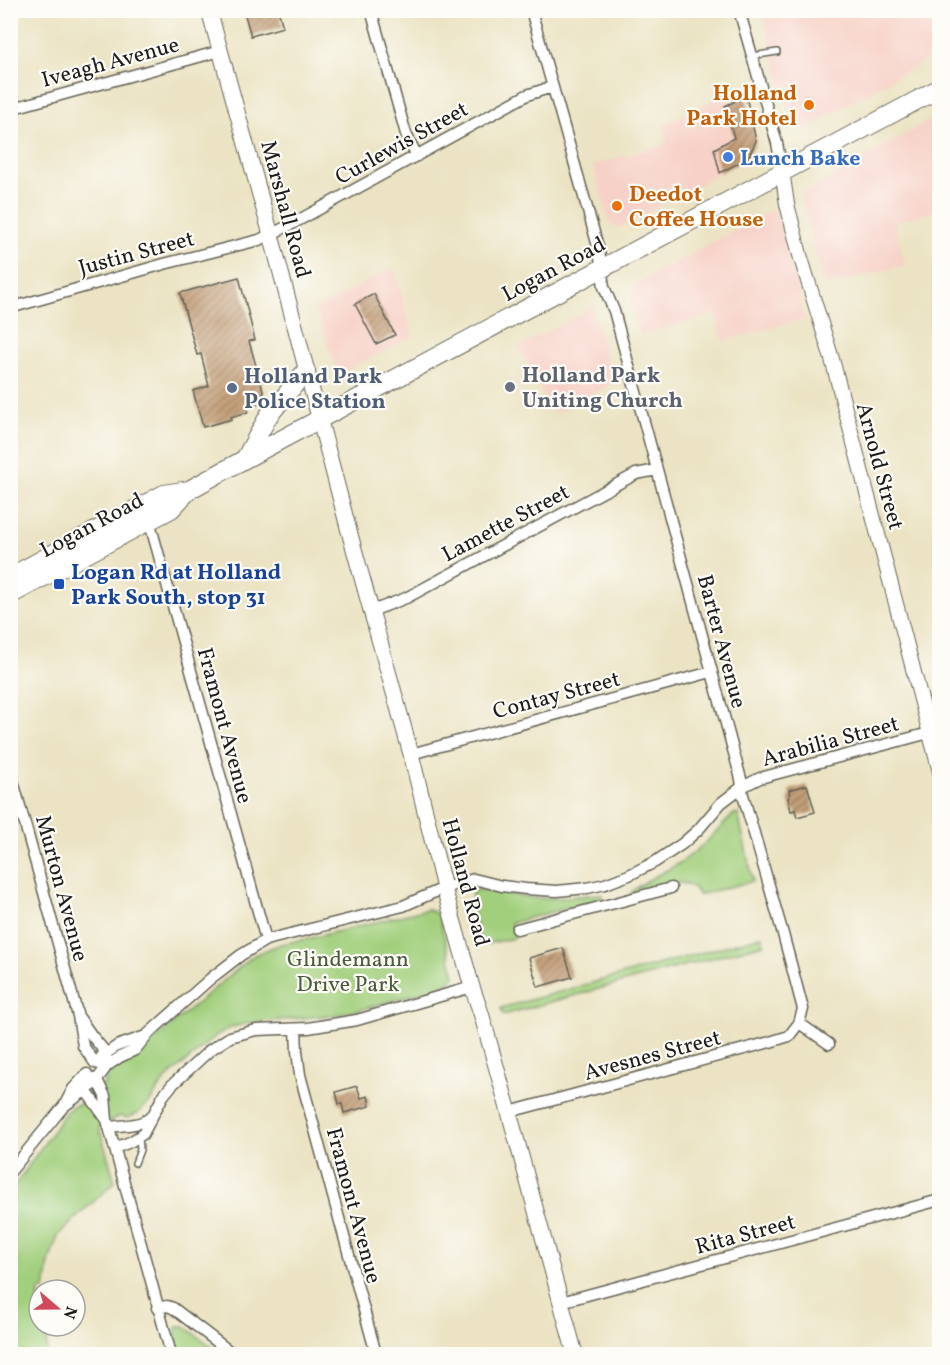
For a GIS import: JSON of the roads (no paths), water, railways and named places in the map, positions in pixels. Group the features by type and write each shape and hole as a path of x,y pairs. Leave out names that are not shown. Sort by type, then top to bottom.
{"main road":[{"name":"Marshall Road","path":"209,10 319,420"},
{"name":"Logan Road","path":"10,595 171,508 189,490 245,459 939,88"},
{"path":"245,459 269,415 306,371"},
{"name":"Holland Road","path":"319,420 411,754 444,888 576,1354"},
{"name":"Logan Road","path":"10,577 164,494 189,490"}],"street":[{"path":"371,10 406,134 417,156"},
{"name":"Barter Avenue","path":"531,10 599,250 604,287 614,311 803,1009 799,1023"},
{"path":"739,10 777,143 782,171"},
{"name":"Iveagh Avenue","path":"10,109 220,51"},
{"name":"Curlewis Street","path":"271,235 526,95 552,87"},
{"name":"Arnold Street","path":"782,171 797,245 832,359 933,735 939,772"},
{"name":"Justin Street","path":"10,308 271,235"},
{"name":"Lamette Street","path":"372,611 406,598 636,474 657,470"},
{"name":"Framont Avenue","path":"149,520 266,940"},
{"name":"Contay Street","path":"411,754 711,672"},
{"name":"Arabilia Street","path":"107,1066 133,1051 148,1034 210,979 241,955 266,940 404,906 444,888 474,879 502,886 557,891 587,888 610,882 655,862 682,844 698,830 721,803 742,787 760,778 933,735"},
{"name":"Murton Avenue","path":"10,770 15,806 78,1016 83,1046 95,1063"},
{"path":"610,882 616,902"},
{"path":"517,929 671,888"},
{"path":"115,1148 143,1134 171,1085 224,1040 250,1031 308,1028 357,1020 472,987"},
{"name":"Murton Avenue","path":"78,1016 106,1053"},
{"path":"799,1023 829,1044"},
{"name":"Avesnes Street","path":"509,1113 770,1042 789,1036 799,1023"},
{"name":"Framont Avenue","path":"296,1029 300,1075 376,1354"},
{"path":"10,1172 63,1107 73,1089 86,1077 95,1063 117,1046 148,1034"},
{"path":"63,1107 97,1080 107,1066 106,1053"},
{"path":"95,1063 107,1066"},
{"path":"86,1077 97,1080 105,1096 108,1124 171,1354"},
{"path":"86,1077 86,1091 108,1124"},
{"path":"108,1124 142,1122 153,1116"},
{"name":"Rita Street","path":"561,1302 939,1200"},
{"path":"157,1308 167,1306 173,1308 233,1354"}],"lane":[{"path":"752,56 777,52"},
{"path":"135,1163 140,1150 139,1137"}],"place":[{"name":"Holland Park Hotel","path":"809,105"},
{"name":"Lunch Bake","path":"728,157"},
{"name":"Deedot Coffee House","path":"617,206"},
{"name":"Holland Park Uniting Church","path":"510,387"},
{"name":"Holland Park Police Station","path":"232,388"},
{"name":"Logan Rd at Holland Park South, stop 31","path":"59,584"}],"park label":[{"name":"Glindemann Drive Park","path":"348,970"}]}
